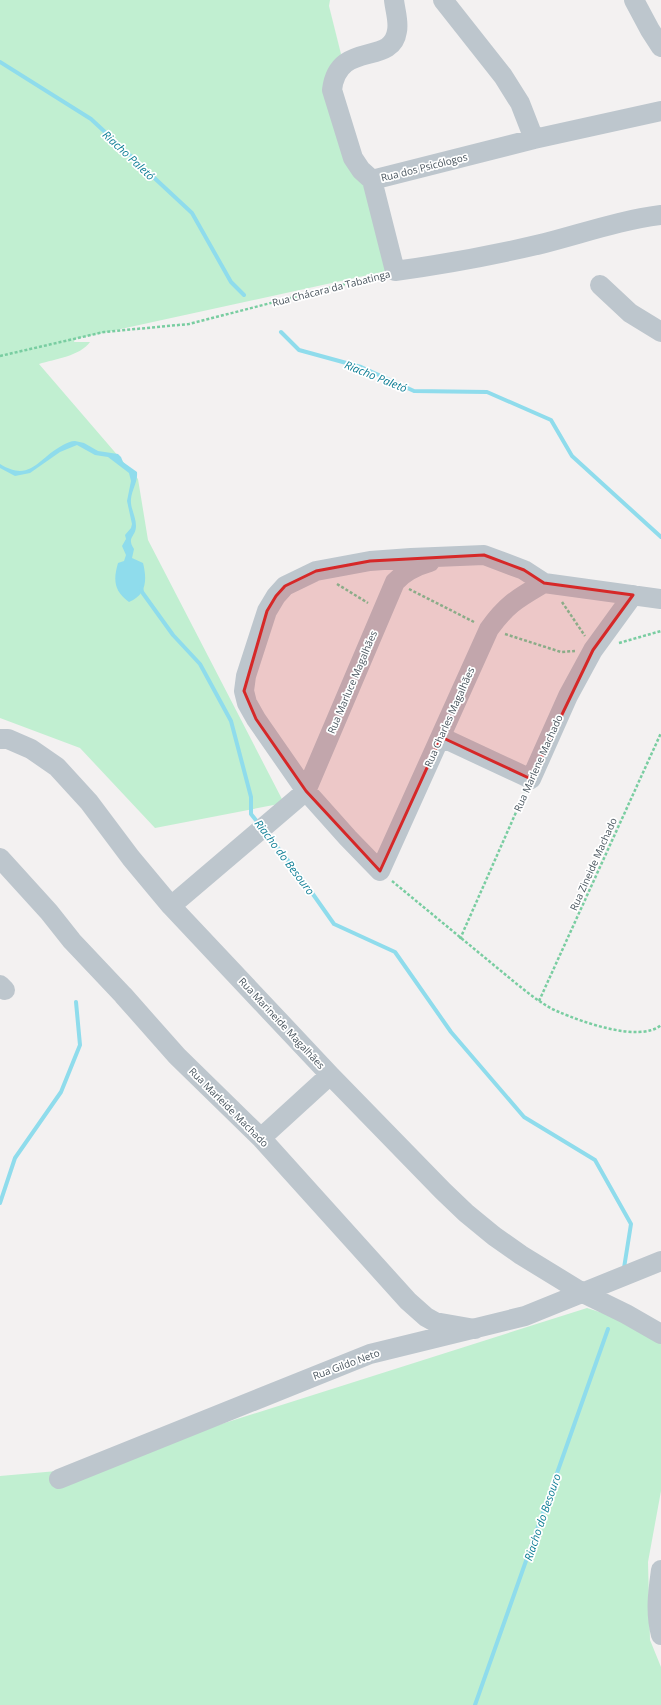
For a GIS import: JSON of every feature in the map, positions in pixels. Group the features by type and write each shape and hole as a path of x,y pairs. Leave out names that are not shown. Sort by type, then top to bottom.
{"street":[{"name":"Rua dos Psicólogos","path":"394,0 397,30 391,44 385,49 347,61 340,66 333,82 332,90 353,158 360,170 372,180 534,139 654,112"},
{"path":"443,0 503,76 520,103 534,139"},
{"path":"634,0 661,47"},
{"path":"654,112 661,101"},
{"path":"372,180 395,272"},
{"name":"Rua Chácara da Tabatinga","path":"395,272 485,257 596,228 661,215"},
{"path":"600,285 630,313 661,332"},
{"path":"380,871 306,791 256,719 247,703 244,691 246,676 267,611 276,596 286,586 316,570 370,561 484,555 524,570 544,583 661,599"},
{"name":"Rua Marluce Magalhães","path":"171,906 306,791 395,582 402,574 415,567 445,556"},
{"name":"Rua Charles Magalhães","path":"380,871 489,630 503,611 512,602 544,583"},
{"name":"Rua Marlene Machado","path":"531,779 568,696 593,650 633,595"},
{"path":"441,737 531,779"},
{"name":"Rua Marineide Magalhães","path":"0,739 8,739 31,749 57,767 88,802 171,906 330,1075 466,1213 494,1236 582,1293 626,1314 661,1334"},
{"name":"Rua Marleide Machado","path":"0,858 49,912 72,941 123,995 177,1056 261,1138 309,1190 353,1242 408,1301 426,1318 435,1322 449,1326 474,1329"},
{"path":"261,1138 330,1075"},
{"name":"Rua Gildo Neto","path":"59,1479 370,1354 525,1316 661,1260"},
{"path":"661,1570 657,1592 657,1612 661,1635"}],"path":[{"name":"Rua Chácara da Tabatinga","path":"0,356 104,332 189,324 395,272"},
{"path":"316,570 382,612"},
{"path":"395,582 489,630 560,652 593,650 661,631"},
{"path":"544,583 564,604 593,650"},
{"name":"Rua Zineide Machado","path":"539,1001 661,733"},
{"name":"Rua Marlene Machado","path":"460,939 531,779"},
{"path":"380,871 460,939 539,1001 558,1012 607,1028 626,1032 655,1030 661,1025"}],"highlighted area":[{"path":"484,555 524,570 544,583 633,595 593,650 531,779 441,737 380,871 306,791 256,719 244,691 267,611 276,596 285,586 316,571 370,561"}],"green space":[{"path":"0,0 330,0 329,6 341,54 335,64 391,270 75,339 74,342 90,342 86,347 74,354 39,364 138,479 148,540 284,803 155,828 80,748 0,718"},
{"path":"587,1308 656,1330 661,1339 661,1491 648,1562 650,1640 661,1667 661,1705 0,1705 0,1476 80,1469"}],"water":[{"path":"75,441 84,443 98,451 118,454 123,462 137,472 137,479 131,499 131,506 136,526 135,533 131,539 134,549 132,558 143,563 145,581 139,595 129,602 120,594 115,580 118,563 124,561 126,555 122,546 126,539 125,535 131,528 132,524 127,501 131,481 129,473 108,457 95,455 77,445 60,452 30,473 15,476 0,468 0,464 19,471 27,470 54,450"}],"waterway":[{"name":"Riacho Paletó","path":"0,62 91,119 192,213 231,282 244,295"},
{"name":"Riacho Paletó","path":"281,332 299,350 361,367 414,391 487,392 551,420 572,456 661,537"},
{"name":"Riacho do Besouro","path":"141,587 142,592 173,635 200,664 231,721 251,797 251,814 259,824"},
{"name":"Riacho do Besouro","path":"266,833 298,873 334,924 395,952 451,1032 524,1117 595,1160 631,1224 624,1268"},
{"path":"0,1203 15,1158 61,1092 80,1045 76,1002"},
{"name":"Riacho do Besouro","path":"475,1705 608,1329"}]}
